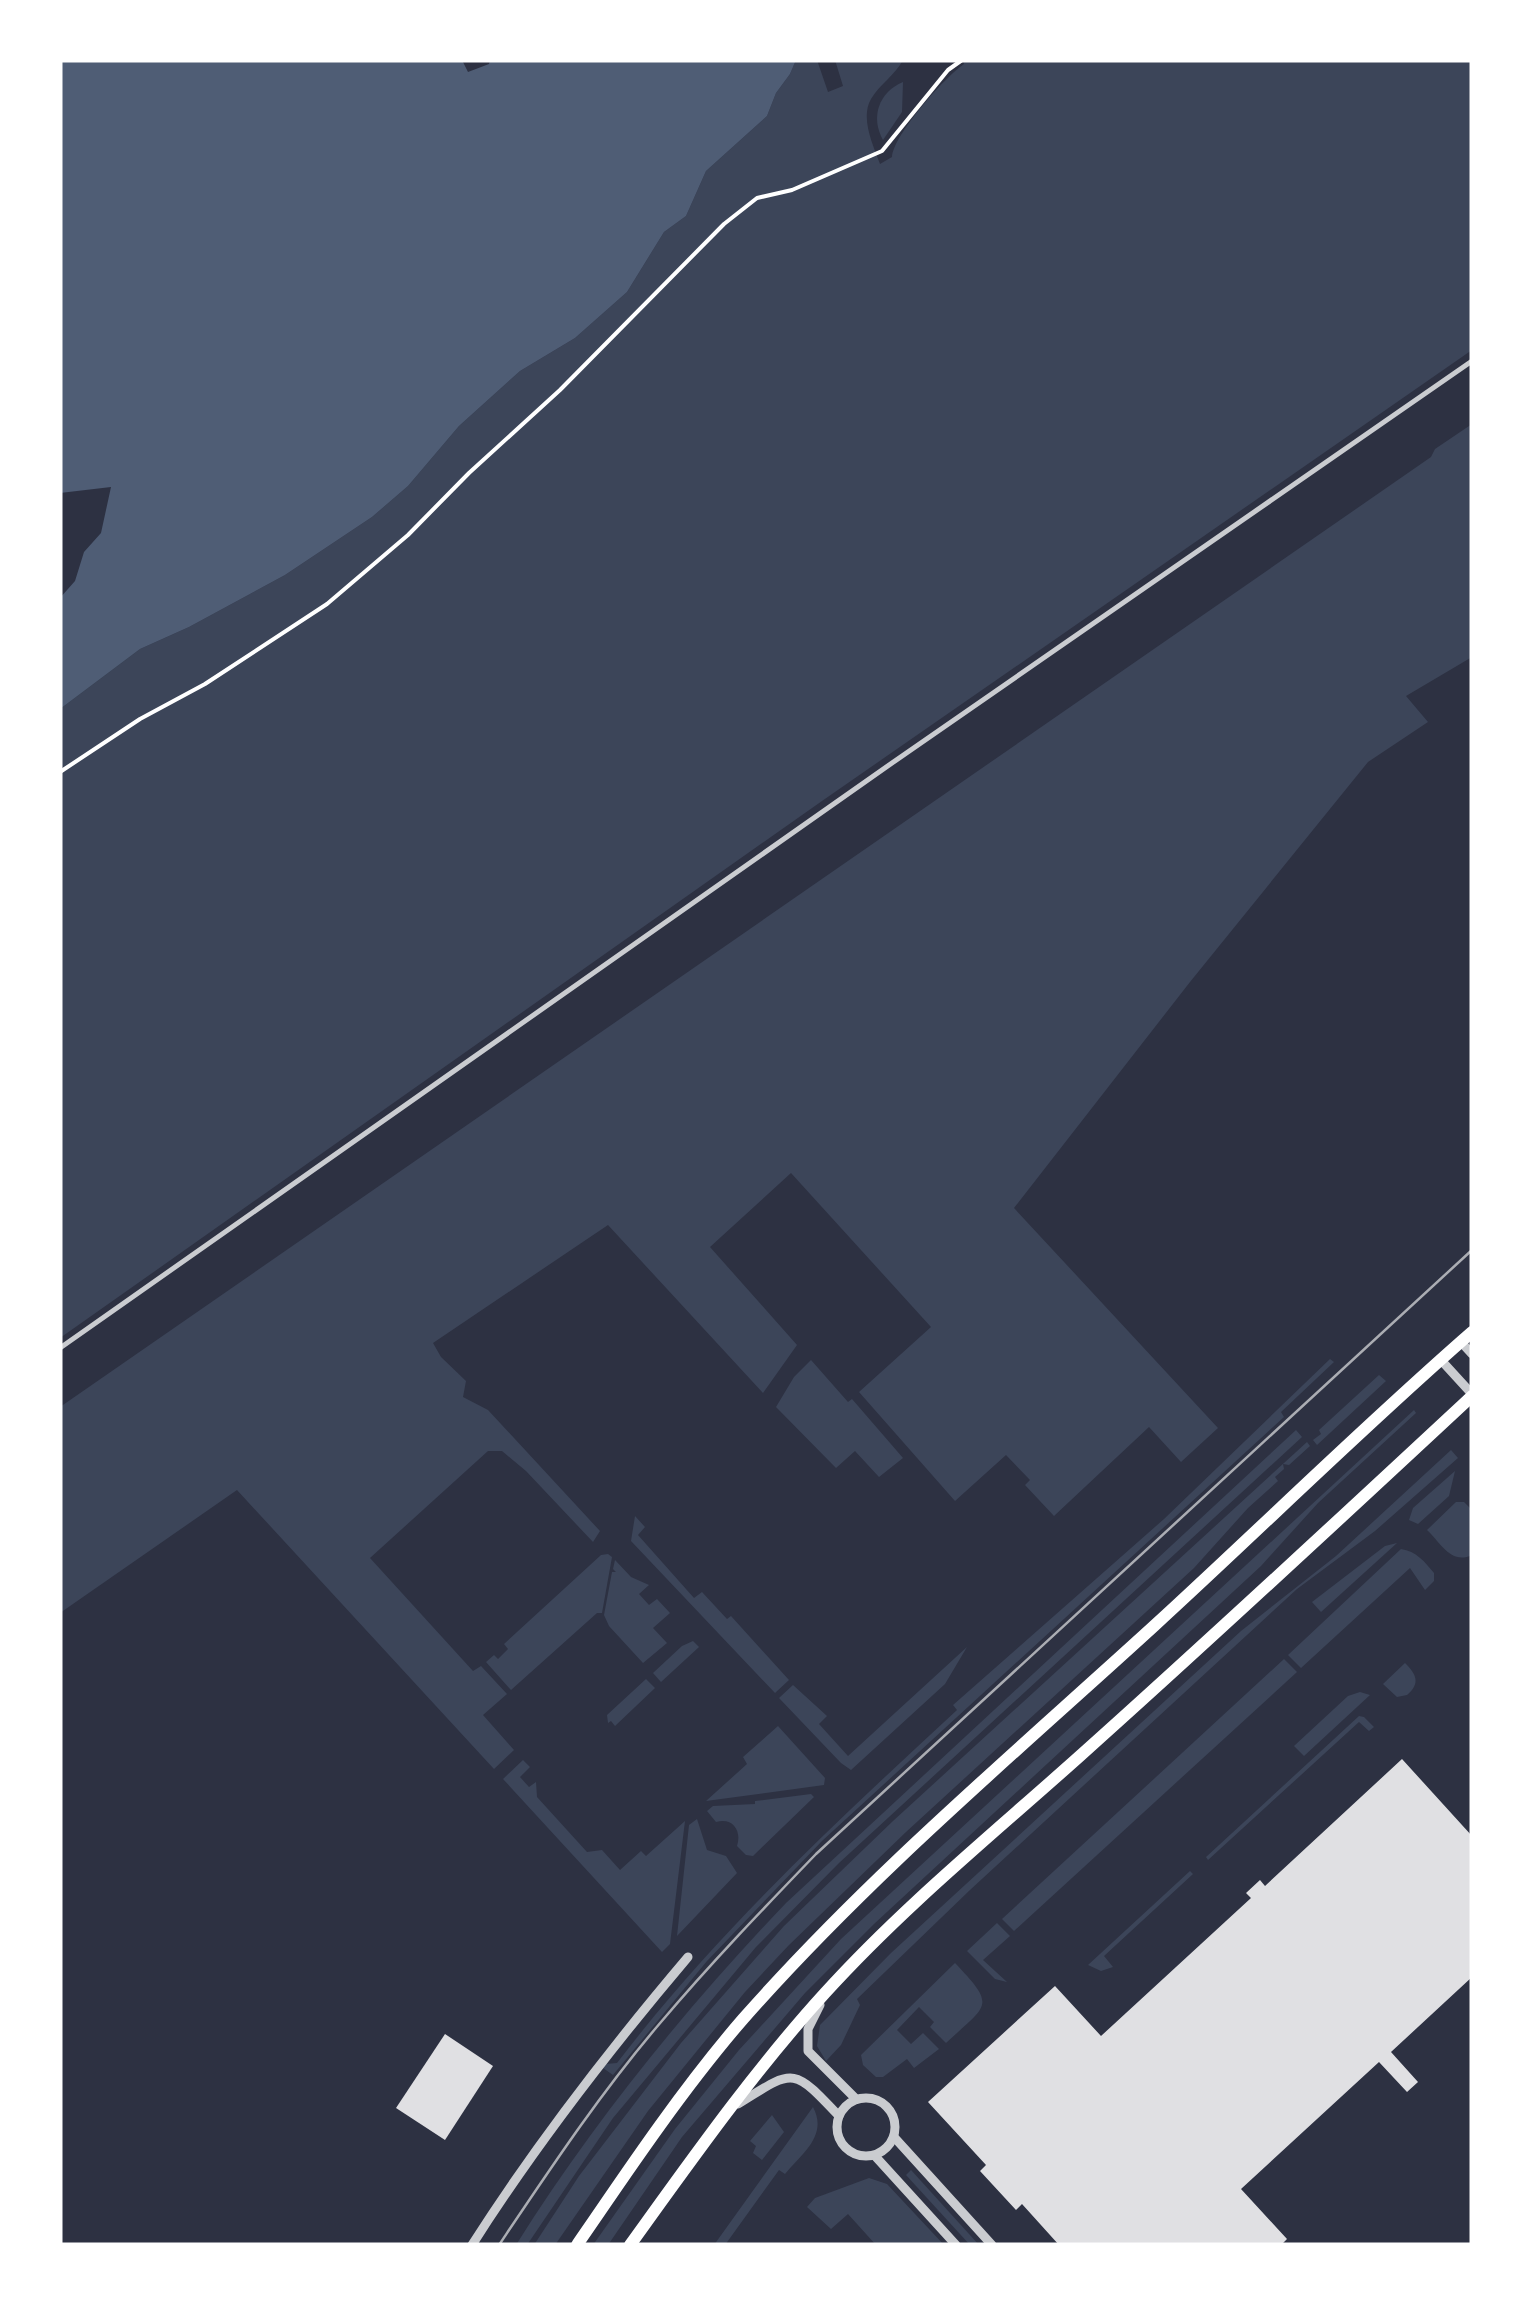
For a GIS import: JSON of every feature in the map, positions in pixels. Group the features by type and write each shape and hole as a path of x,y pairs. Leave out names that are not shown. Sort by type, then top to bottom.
{"main road":[{"path":"577,2245 628,2170 742,2020 864,1894 1207,1578 1300,1486 1466,1337"},
{"path":"630,2245 731,2108 826,1992 918,1897 1080,1756 1472,1395"}],"street":[{"path":"1466,1337 1472,1354"},
{"path":"1440,1360 1472,1395"},
{"path":"472,2245 524,2164 604,2057 688,1956"},
{"path":"826,1992 808,2029 808,2051 856,2099"},
{"path":"731,2108 792,2076 803,2080 839,2116"},
{"path":"872,2098 887,2106 895,2120 890,2145 874,2156 847,2150 837,2133 839,2116 856,2099 872,2098"},
{"path":"894,2137 992,2245"},
{"path":"874,2156 956,2245"}],"lane":[{"path":"60,1348 876,774 1472,362"}],"path":[{"path":"60,772 327,604 408,536 724,224 757,198 792,190 882,150 948,70 962,60"}],"shaded area":[{"path":"60,60 462,60 468,72 489,64 490,60 796,60 767,116 706,171 686,216 664,232 627,292 575,338 520,371 459,426 408,486 372,517 285,575 140,649 60,709 60,598 75,581 84,552 101,533 111,487 60,493"},
{"path":"796,60 817,60 828,92 843,86 835,60 903,60 868,106 869,132 880,164 892,157 910,121 964,64 963,60 1472,60 1472,350 822,801 60,1338 60,709 140,649 285,575 372,517 408,486 459,426 520,371 575,338 627,292 664,232 686,216 706,171 767,116"},
{"path":"903,82 902,112 883,140 877,123 879,106 888,92"},
{"path":"1472,424 1472,657 1406,696 1428,722 1368,762 1014,1208 1218,1428 1181,1462 1149,1427 1054,1516 1025,1485 1030,1480 1006,1455 955,1501 859,1392 931,1327 791,1173 710,1247 797,1345 763,1393 608,1225 433,1343 441,1357 466,1381 463,1397 488,1410 600,1531 593,1542 526,1471 502,1451 488,1451 370,1558 473,1671 481,1666 507,1694 483,1715 514,1750 494,1769 237,1490 60,1613 60,1407 1431,457 1435,449"},
{"path":"1330,1359 1334,1362 1281,1412 1284,1417 822,1841 707,1961 613,2075 603,2068 617,2063 737,1923 957,1710 953,1705 1164,1519"},
{"path":"811,1360 848,1402 852,1399 903,1458 879,1477 855,1451 836,1468 776,1407 794,1377"},
{"path":"1379,1375 1386,1381 1317,1445 1313,1440 1321,1434 1319,1430"},
{"path":"1414,1410 1416,1413 1318,1503 1261,1566 874,1924 805,1993 682,2137 608,2245 593,2245 675,2129 739,2050 841,1939"},
{"path":"1296,1430 1302,1437 839,1863 756,1947 613,2118 527,2245 516,2245 642,2067 786,1903"},
{"path":"1307,1442 1310,1446 1289,1465 1283,1464 1284,1469 1275,1477 1278,1481 1194,1568 789,1945 745,1992 648,2111 555,2245 534,2245 579,2176 681,2043 784,1926 893,1821"},
{"path":"1451,1450 1458,1458 1375,1531 1297,1589 857,1999 860,2005 841,2045 826,2061 817,2046 820,2025 891,1953 1241,1631 1336,1556"},
{"path":"1455,1471 1449,1496 1418,1524 1409,1520 1413,1508"},
{"path":"1456,1502 1464,1502 1472,1510 1472,1555 1465,1557 1452,1555 1427,1530"},
{"path":"635,1516 645,1527 638,1535 694,1598 702,1592 727,1619 731,1616 789,1680 775,1693 631,1541"},
{"path":"1397,1543 1321,1612 1312,1602 1385,1546"},
{"path":"1401,1549 1424,1561 1434,1573 1434,1581 1425,1590 1410,1568 1301,1668 1288,1655"},
{"path":"601,1555 612,1557 602,1613 597,1613 511,1690 486,1662 494,1655 498,1659 508,1649 504,1644"},
{"path":"615,1560 631,1577 649,1585 639,1594 649,1605 657,1599 670,1613 653,1628 667,1643 643,1663 609,1626 604,1615 612,1572 616,1572"},
{"path":"693,1641 699,1647 661,1682 653,1673"},
{"path":"967,1647 945,1684 851,1770 779,1698 793,1685 827,1716 819,1724 848,1756"},
{"path":"1284,1659 1297,1672 1014,1931 1002,1919"},
{"path":"1405,1663 1415,1683 1407,1695 1397,1697 1383,1684"},
{"path":"646,1679 655,1688 615,1726 611,1721 608,1723 607,1715"},
{"path":"1360,1692 1370,1695 1304,1756 1294,1746 1348,1696"},
{"path":"1359,1716 1374,1727 1369,1731 1359,1722 1208,1860 1206,1857"},
{"path":"778,1726 825,1778 824,1785 706,1801 747,1764 743,1757"},
{"path":"523,1760 530,1767 520,1777 529,1787 536,1782 537,1797 587,1852 602,1850 620,1870 641,1851 646,1856 685,1821 670,1944 662,1952 503,1779"},
{"path":"811,1794 814,1797 753,1856 737,1846 735,1826 716,1822 707,1811 713,1806 755,1804"},
{"path":"697,1819 707,1850 726,1856 737,1873 677,1936 689,1825"},
{"path":"1190,1871 1193,1874 1104,1956 1113,1967 1101,1971 1088,1965"},
{"path":"997,1923 1010,1936 983,1960 1007,1982 995,1979 967,1951"},
{"path":"955,1963 982,1997 978,2012 946,2043 930,2027 934,2022 919,2007 897,2030 911,2044 923,2033 939,2049 914,2068 907,2059 883,2077 876,2077 863,2065 861,2055"},
{"path":"813,2107 817,2126 806,2151 785,2174 779,2170 725,2245 714,2245"},
{"path":"772,2115 784,2132 762,2160 753,2153 756,2146 750,2141"},
{"path":"911,2170 979,2245 970,2245 906,2175"},
{"path":"869,2178 887,2184 944,2245 876,2245 848,2214 831,2229 807,2207 815,2198"}],"building":[{"path":"1402,1759 1472,1836 1472,1977 1391,2052 1418,2082 1407,2092 1379,2062 1241,2189 1287,2239 1281,2245 1059,2245 1022,2204 1016,2210 980,2171 986,2165 928,2102 1055,1986 1101,2036 1251,1898 1246,1893 1260,1880 1265,1886"},
{"path":"445,2034 493,2066 445,2140 396,2108"}],"tram line":[{"path":"499,2245 639,2049 816,1854 1472,1250"}]}
